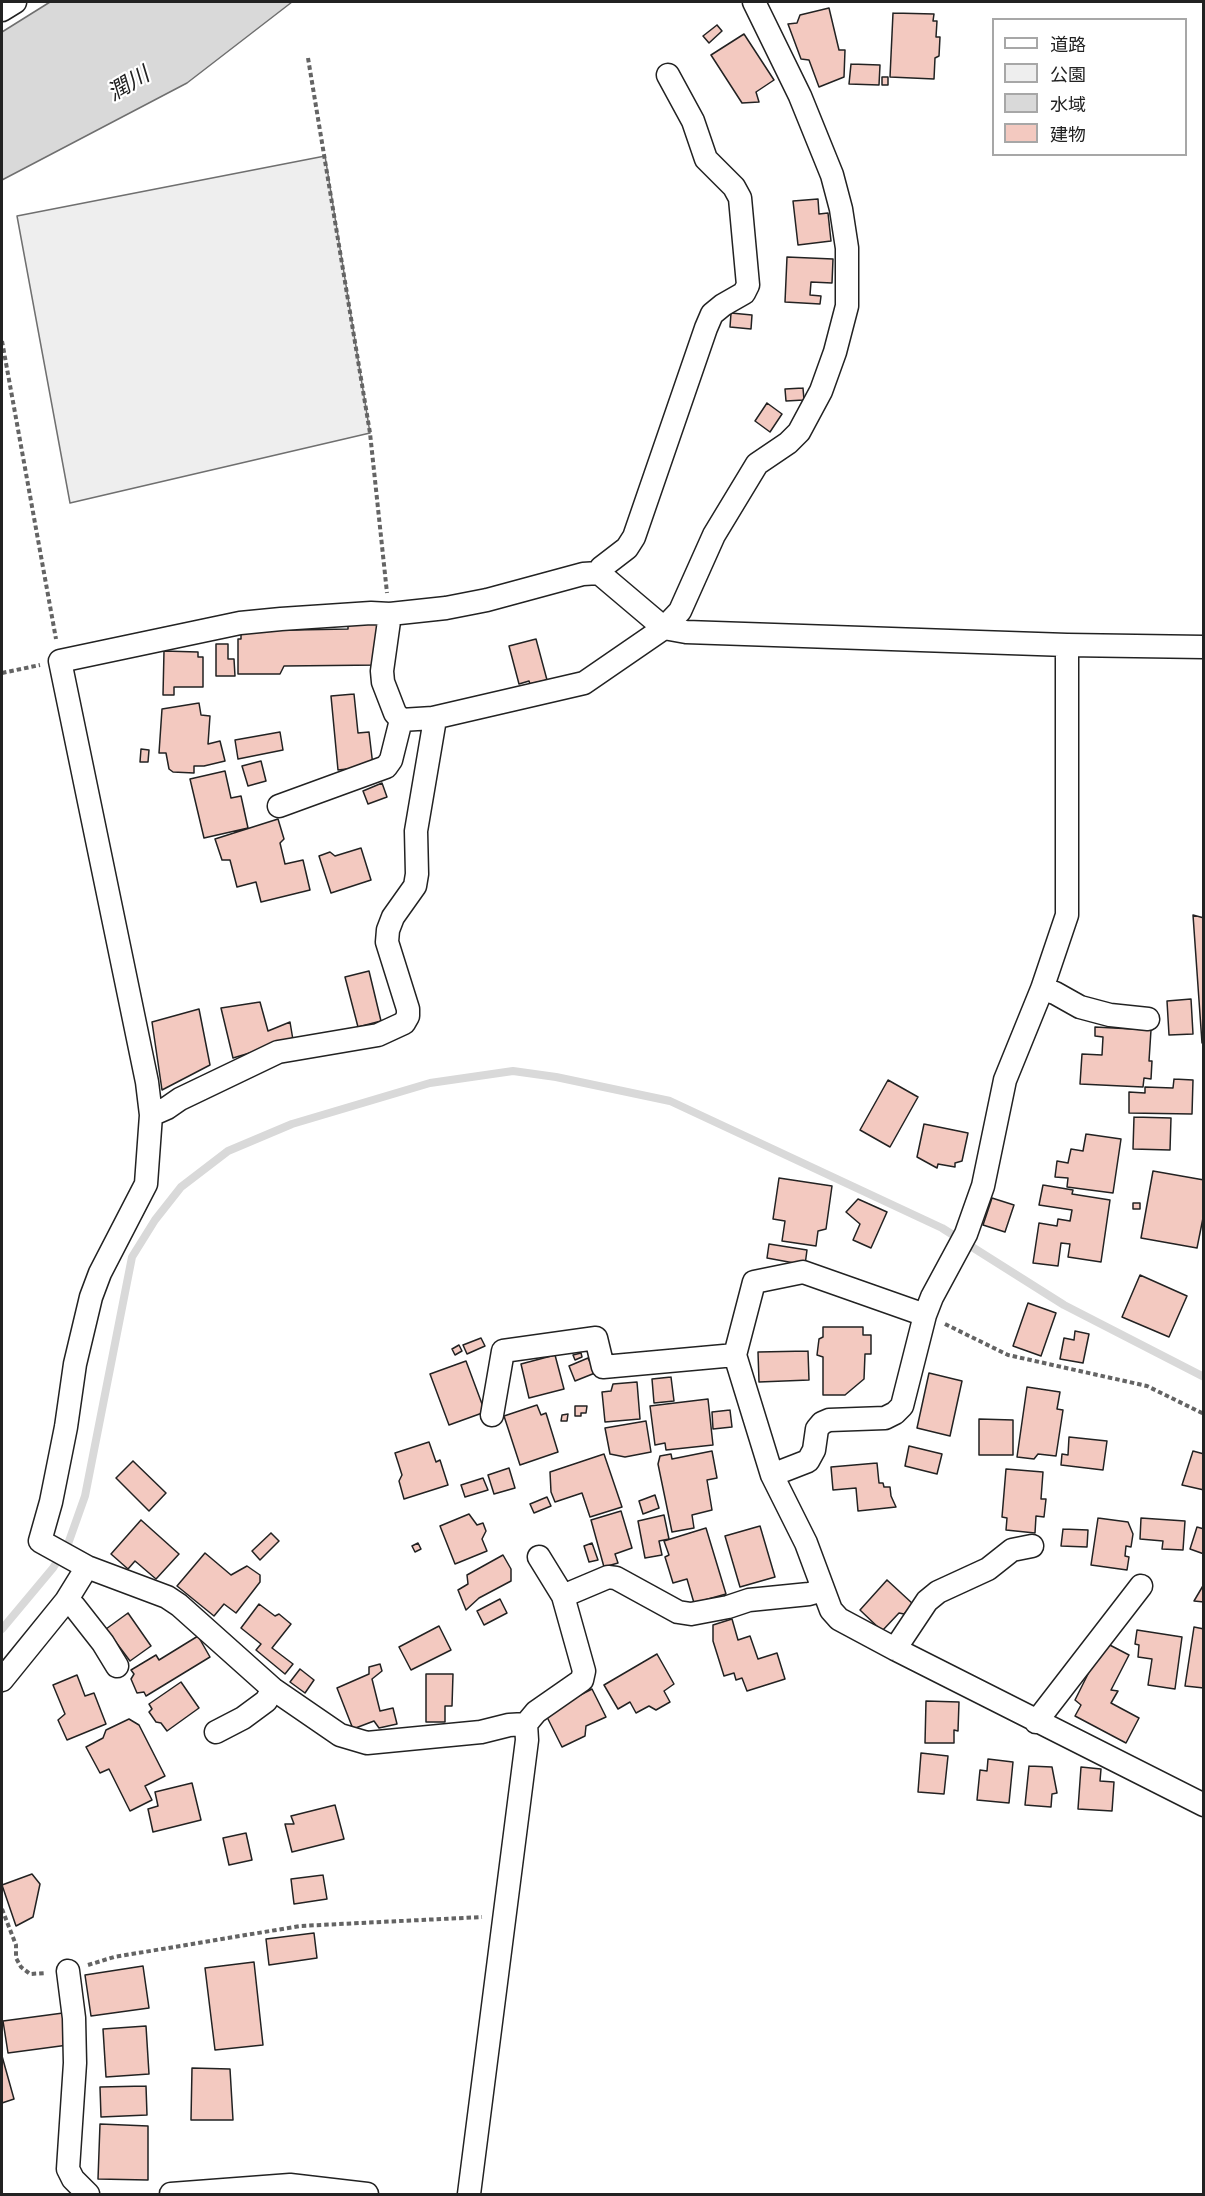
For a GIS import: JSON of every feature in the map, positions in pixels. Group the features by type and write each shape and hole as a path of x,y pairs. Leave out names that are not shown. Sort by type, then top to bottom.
{"street":[{"path":"2,10 15,2"},
{"path":"401,720 433,718 584,683 664,628 680,611 714,535 757,464 788,443 799,432 821,391 835,352 847,306 847,248 841,209 832,175 800,96 754,2"},
{"path":"599,573 601,568 627,548 634,537 705,328 712,314 723,304 744,293 748,285 740,198 734,187 706,159 693,121 668,75"},
{"path":"526,1724 509,1725 481,1732 367,1743 340,1735 273,1689 179,1605 167,1597 82,1563 40,1541 51,1502 66,1427 75,1364 88,1308 100,1273 146,1184 151,1115 147,1082 60,661 240,623 292,618 390,614 446,608 487,600 583,574 599,573 664,628 686,632 1068,645 1203,647"},
{"path":"390,614 382,671 383,682 395,713 401,720"},
{"path":"772,1475 808,1461 814,1450 818,1429 822,1423 829,1420 885,1418 902,1406 925,1315 932,1297 966,1234 983,1186 1005,1080 1042,989 1066,915 1068,645"},
{"path":"151,1115 278,1052 378,1035 404,1023 408,1016 408,1009 387,942 388,930 393,917 415,886 416,831 434,725 433,718"},
{"path":"279,806 386,767 391,760 401,720"},
{"path":"1042,989 1055,993 1080,1007 1110,1015 1148,1019"},
{"path":"925,1315 804,1272 754,1282 735,1355 772,1475 806,1543 831,1610 839,1619 895,1649 1203,1805"},
{"path":"492,1415 503,1351 596,1338 603,1367 735,1355"},
{"path":"895,1649 927,1601 938,1593 988,1569 1012,1550 1032,1546"},
{"path":"469,2194 527,1740 526,1724 536,1712 582,1680 584,1671 563,1596 539,1557"},
{"path":"2,1680 66,1601 82,1563"},
{"path":"563,1596 608,1577 616,1578 678,1612 691,1614 728,1607 749,1600 809,1594 823,1590"},
{"path":"1036,1722 1141,1586"},
{"path":"66,1601 74,1606 103,1643 117,1666"},
{"path":"216,1732 243,1718 266,1701 273,1689"},
{"path":"68,1971 74,2018 75,2063 68,2169 73,2179 88,2194"},
{"path":"171,2194 290,2185 367,2194"}],"path":[{"path":"308,58 370,433 390,614"},
{"path":"2,341 60,661 2,673"},
{"path":"925,1315 1008,1355 1147,1386 1203,1414"},
{"path":"2,1909 16,1946 16,1958 21,1967 30,1974 68,1971 114,1957 300,1926 503,1917"}],"green space":[{"path":"325,156 370,433 70,503 17,216"}],"water":[{"name":"潤川","path":"50,2 292,2 187,83 2,180 2,32"}],"building":[{"path":"829,8 839,50 845,50 844,77 819,87 809,60 801,59 788,24 797,23 800,15"},
{"path":"893,13 934,14 933,21 937,21 936,37 940,37 939,56 935,58 934,79 890,77"},
{"path":"717,25 722,31 709,43 703,36"},
{"path":"744,34 774,80 756,92 759,102 742,103 711,55"},
{"path":"851,64 880,65 879,85 849,84"},
{"path":"882,77 888,77 888,85 882,85"},
{"path":"818,199 819,214 828,213 831,241 798,245 793,201"},
{"path":"787,257 833,259 832,283 811,282 810,295 821,296 820,304 785,302"},
{"path":"731,313 752,315 751,329 730,327"},
{"path":"803,388 804,400 786,401 785,389"},
{"path":"767,403 782,414 770,432 755,421"},
{"path":"348,623 379,623 380,665 284,666 280,674 238,674 238,639 241,639 241,631 348,629"},
{"path":"536,639 547,680 519,684 509,646"},
{"path":"216,644 228,644 228,659 234,659 235,676 216,676"},
{"path":"164,651 198,652 198,657 203,657 203,687 174,687 174,695 163,695"},
{"path":"354,694 358,733 369,732 373,766 338,770 331,696"},
{"path":"199,703 201,715 210,716 208,744 220,741 225,761 194,766 194,773 173,772 169,769 166,753 159,753 162,709"},
{"path":"280,732 283,750 238,759 235,740"},
{"path":"141,749 149,750 148,762 140,762"},
{"path":"261,761 266,781 248,786 242,766"},
{"path":"225,771 231,798 241,796 248,828 204,838 190,779"},
{"path":"382,783 387,797 368,804 363,791"},
{"path":"278,819 284,839 280,843 285,864 303,860 310,890 261,902 256,882 237,887 230,860 222,860 215,839"},
{"path":"361,848 371,880 331,893 319,856 330,852 335,856"},
{"path":"1193,915 1204,918 1204,1043 1202,1043"},
{"path":"369,971 381,1021 358,1027 345,977"},
{"path":"1191,999 1193,1034 1169,1035 1167,1001"},
{"path":"260,1002 268,1031 290,1022 293,1040 233,1058 221,1008"},
{"path":"199,1009 210,1065 162,1090 152,1022"},
{"path":"1095,1027 1151,1030 1149,1061 1152,1061 1151,1079 1144,1078 1143,1087 1080,1084 1082,1054 1102,1055 1103,1037 1095,1036"},
{"path":"1174,1079 1193,1080 1192,1114 1129,1113 1129,1092 1145,1093 1145,1087 1173,1088"},
{"path":"888,1080 918,1097 890,1147 860,1130"},
{"path":"1134,1117 1171,1118 1170,1150 1133,1149"},
{"path":"924,1124 968,1133 962,1161 955,1163 955,1167 938,1164 937,1168 917,1157"},
{"path":"1086,1134 1121,1139 1113,1193 1067,1187 1068,1178 1055,1177 1057,1161 1068,1163 1071,1149 1083,1151"},
{"path":"1153,1171 1204,1180 1204,1213 1197,1248 1141,1238"},
{"path":"779,1178 832,1186 826,1229 818,1231 816,1246 782,1241 785,1221 773,1219"},
{"path":"1043,1185 1073,1190 1072,1194 1110,1200 1101,1262 1068,1257 1070,1244 1061,1243 1058,1266 1033,1263 1039,1223 1057,1226 1058,1219 1070,1221 1072,1210 1039,1205"},
{"path":"992,1198 1014,1205 1005,1232 983,1225"},
{"path":"858,1199 887,1212 871,1248 853,1240 860,1224 846,1212"},
{"path":"1133,1203 1140,1203 1140,1209 1133,1209"},
{"path":"769,1244 807,1250 805,1265 767,1258"},
{"path":"1140,1275 1187,1296 1169,1337 1122,1317"},
{"path":"1028,1303 1056,1313 1041,1356 1013,1346"},
{"path":"823,1327 863,1327 863,1335 871,1335 871,1354 865,1354 864,1379 845,1395 823,1395 823,1357 817,1355 819,1339 823,1337"},
{"path":"1075,1331 1089,1334 1083,1363 1060,1359 1064,1338 1074,1340"},
{"path":"481,1338 485,1346 467,1354 463,1345"},
{"path":"459,1345 462,1351 455,1355 452,1349"},
{"path":"808,1351 809,1380 759,1382 758,1352"},
{"path":"581,1353 582,1357 575,1360 573,1355"},
{"path":"555,1355 564,1389 529,1398 521,1364"},
{"path":"588,1358 595,1373 575,1381 569,1366"},
{"path":"466,1361 485,1412 449,1425 430,1374"},
{"path":"929,1373 962,1381 950,1436 917,1428"},
{"path":"671,1377 674,1401 654,1403 652,1379"},
{"path":"637,1382 640,1419 605,1422 602,1392 611,1391 613,1384"},
{"path":"1027,1387 1060,1392 1057,1409 1063,1410 1056,1456 1038,1454 1034,1459 1017,1457"},
{"path":"708,1399 713,1445 666,1450 665,1443 655,1445 650,1406"},
{"path":"537,1405 541,1415 546,1413 558,1452 520,1465 504,1416"},
{"path":"575,1406 587,1406 586,1413 575,1416"},
{"path":"730,1410 732,1427 713,1429 712,1412"},
{"path":"568,1414 567,1421 561,1421 562,1415"},
{"path":"979,1419 1013,1420 1013,1455 979,1455"},
{"path":"646,1421 651,1452 625,1457 610,1454 605,1428"},
{"path":"1069,1437 1107,1441 1103,1470 1061,1465 1062,1454 1068,1455"},
{"path":"429,1442 436,1462 440,1460 448,1485 404,1499 399,1481 402,1475 395,1453"},
{"path":"909,1446 942,1454 937,1474 905,1466"},
{"path":"712,1451 717,1478 707,1480 712,1510 692,1515 694,1528 672,1532 658,1464 660,1456 671,1454 672,1459"},
{"path":"1193,1451 1204,1454 1204,1490 1182,1485"},
{"path":"604,1454 622,1507 590,1517 582,1493 555,1502 551,1492 550,1472"},
{"path":"133,1461 166,1493 149,1511 116,1478"},
{"path":"877,1463 879,1483 883,1483 884,1487 890,1487 896,1507 858,1511 856,1488 833,1490 831,1467"},
{"path":"509,1468 515,1488 494,1494 488,1475"},
{"path":"1006,1469 1043,1472 1041,1499 1046,1499 1044,1517 1036,1516 1035,1533 1006,1530 1007,1518 1002,1517"},
{"path":"483,1478 488,1490 465,1497 461,1485"},
{"path":"655,1495 659,1508 643,1514 639,1501"},
{"path":"547,1497 551,1506 534,1513 530,1504"},
{"path":"621,1511 632,1548 615,1554 618,1563 604,1567 591,1520"},
{"path":"469,1514 477,1525 483,1523 486,1531 482,1539 487,1551 455,1564 440,1526"},
{"path":"664,1515 669,1539 659,1541 662,1555 645,1558 638,1521"},
{"path":"1098,1518 1128,1522 1133,1534 1131,1547 1126,1546 1125,1556 1129,1557 1127,1570 1091,1565"},
{"path":"1141,1518 1185,1521 1183,1550 1162,1549 1163,1541 1140,1539"},
{"path":"141,1520 179,1554 156,1579 135,1561 128,1569 111,1554"},
{"path":"760,1526 775,1577 740,1587 725,1536"},
{"path":"1197,1527 1204,1529 1204,1554 1190,1549"},
{"path":"706,1528 726,1594 694,1603 687,1579 673,1583 665,1557 669,1555 664,1541"},
{"path":"1063,1529 1088,1530 1087,1547 1061,1546"},
{"path":"271,1533 279,1541 260,1560 252,1551"},
{"path":"418,1543 421,1549 415,1552 412,1546"},
{"path":"592,1543 598,1560 589,1562 584,1546"},
{"path":"205,1553 231,1575 247,1566 260,1575 260,1582 236,1613 224,1604 214,1616 177,1586"},
{"path":"503,1555 511,1569 511,1581 479,1598 466,1610 458,1590 468,1584 467,1575"},
{"path":"887,1580 913,1604 904,1614 899,1613 882,1631 860,1610"},
{"path":"1204,1584 1204,1602 1194,1601"},
{"path":"500,1599 507,1613 484,1625 477,1611"},
{"path":"259,1604 275,1616 279,1614 291,1624 272,1648 293,1664 285,1674 256,1650 261,1644 241,1628"},
{"path":"128,1613 151,1646 130,1661 106,1629"},
{"path":"732,1619 738,1640 750,1636 758,1659 777,1653 785,1679 747,1691 742,1678 736,1680 734,1673 724,1676 713,1641 713,1625"},
{"path":"439,1626 451,1650 411,1670 399,1647"},
{"path":"1194,1627 1204,1629 1204,1688 1185,1686"},
{"path":"1137,1630 1182,1637 1175,1689 1148,1685 1152,1659 1138,1657 1139,1645 1135,1644"},
{"path":"198,1636 210,1657 146,1696 144,1692 137,1693 131,1679 134,1674 131,1670 156,1655 159,1660"},
{"path":"1104,1642 1129,1655 1111,1690 1118,1691 1111,1703 1139,1718 1126,1743 1075,1716 1081,1705 1075,1700"},
{"path":"657,1654 674,1684 664,1691 670,1702 656,1710 649,1706 636,1713 630,1702 618,1709 604,1685"},
{"path":"380,1664 382,1671 372,1679 380,1711 393,1708 397,1724 379,1728 374,1721 353,1729 337,1688 369,1674 369,1667"},
{"path":"300,1669 314,1680 305,1693 290,1682"},
{"path":"426,1674 453,1674 452,1706 445,1706 445,1722 426,1722"},
{"path":"77,1675 85,1696 94,1693 106,1724 67,1740 58,1720 65,1714 53,1685"},
{"path":"181,1682 199,1708 167,1731 149,1712 152,1709 149,1704"},
{"path":"592,1689 606,1717 586,1726 585,1736 562,1747 545,1713"},
{"path":"926,1701 959,1702 958,1731 954,1730 954,1743 925,1743"},
{"path":"129,1719 139,1725 165,1776 145,1786 152,1800 130,1811 109,1769 100,1773 86,1747 103,1738 106,1730"},
{"path":"921,1753 948,1756 944,1794 918,1792"},
{"path":"988,1759 1013,1762 1009,1803 977,1800 980,1770 987,1771"},
{"path":"1029,1766 1052,1767 1057,1793 1052,1794 1051,1807 1025,1805"},
{"path":"1081,1767 1101,1769 1100,1781 1114,1782 1112,1811 1078,1809"},
{"path":"192,1783 201,1820 153,1832 148,1809 158,1806 155,1792"},
{"path":"335,1805 344,1839 292,1852 285,1824 294,1824 291,1816"},
{"path":"246,1833 252,1860 229,1865 223,1838"},
{"path":"32,1874 40,1884 33,1917 16,1926 2,1885"},
{"path":"323,1875 327,1899 294,1904 291,1879"},
{"path":"314,1933 317,1958 269,1965 266,1939"},
{"path":"254,1962 263,2045 215,2050 205,1968"},
{"path":"143,1966 149,2008 91,2016 85,1975"},
{"path":"63,2013 68,2045 8,2053 3,2021"},
{"path":"146,2026 149,2074 106,2077 103,2029"},
{"path":"2,2056 14,2099 2,2103"},
{"path":"192,2068 230,2069 233,2120 191,2120"},
{"path":"146,2086 147,2115 101,2117 100,2087"},
{"path":"100,2124 148,2126 148,2180 98,2179"}],"waterway":[{"path":"2,1629 53,1568 68,1544 85,1496 132,1257 155,1220 181,1187 228,1151 292,1124 430,1083 513,1071 556,1077 670,1101 942,1228 1064,1305 1204,1377"}]}
